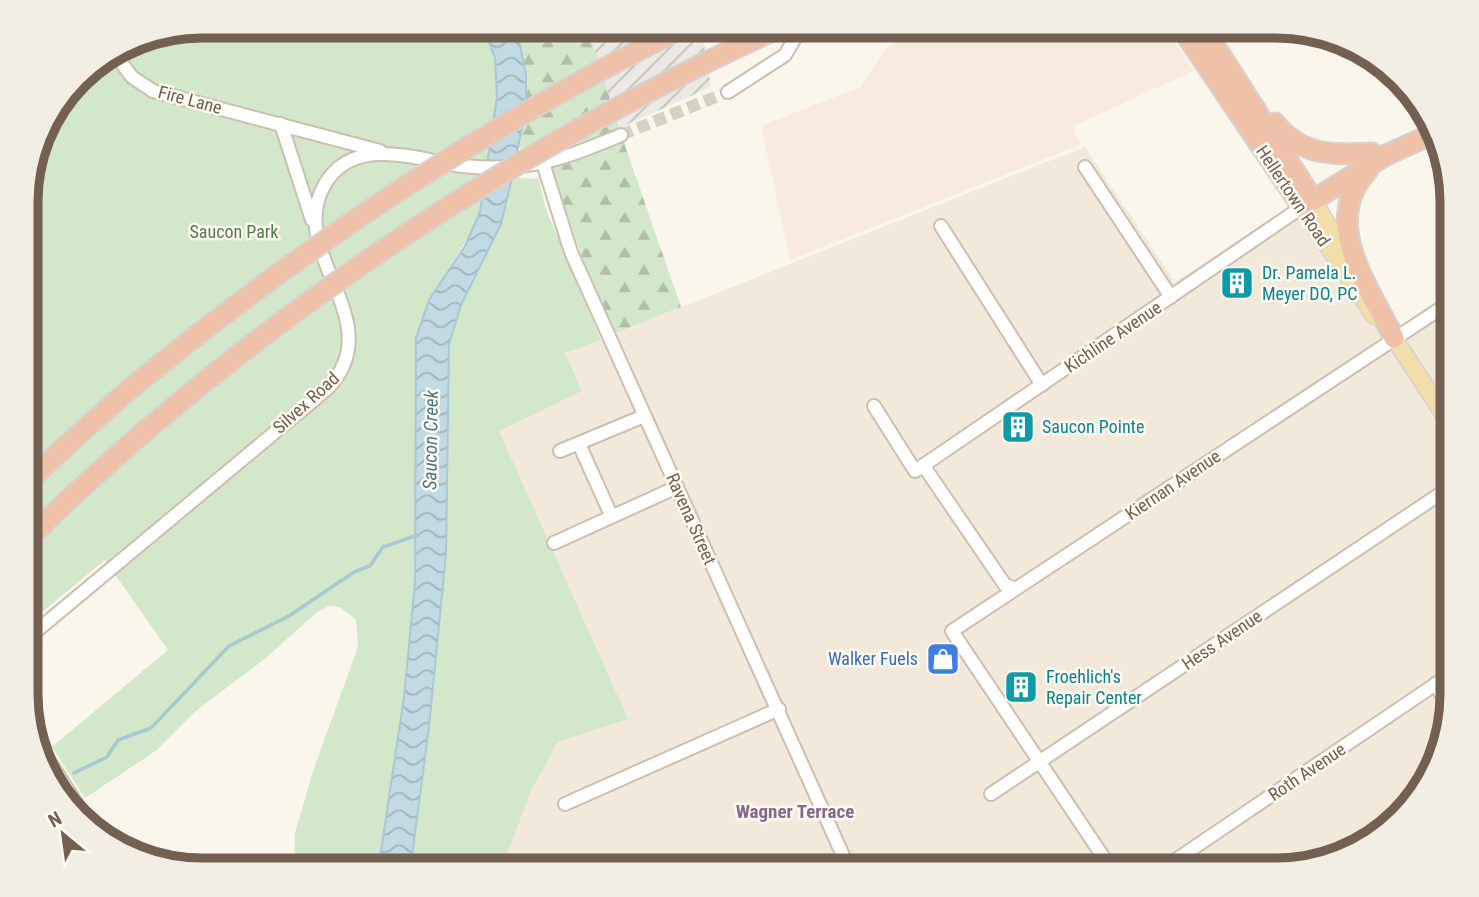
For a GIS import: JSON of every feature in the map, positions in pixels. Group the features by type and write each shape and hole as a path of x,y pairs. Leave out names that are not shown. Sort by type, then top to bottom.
{"highway":[{"path":"38,472 133,387 246,297 404,187 511,121 664,38"},
{"path":"38,529 214,376 359,267 538,152 760,38"},
{"name":"Hellertown Road","path":"1189,38 1306,200"},
{"name":"Hellertown Road","path":"1210,38 1247,95 1306,200"},
{"path":"1247,95 1287,136 1307,150 1342,155 1379,154 1426,136"},
{"path":"1306,200 1423,128"},
{"path":"1379,154 1353,190 1345,225 1349,245 1394,338"}],"main road":[{"name":"Hellertown Road","path":"1306,200 1440,409"}],"street":[{"path":"728,92 759,75 785,55 795,38"},
{"name":"Fire Lane","path":"120,60 132,77 153,91 389,153"},
{"path":"281,124 316,230"},
{"path":"543,163 578,153 621,135"},
{"name":"Silvex Road","path":"38,630 328,388 342,371 350,347 349,326 316,230 316,208 332,174 365,155 389,153 476,167 543,163"},
{"name":"Ravena Street","path":"543,163 571,252 845,858"},
{"path":"1085,167 1171,297"},
{"name":"Kichline Avenue","path":"923,464 1171,297 1306,200"},
{"path":"941,226 1042,385"},
{"name":"Kiernan Avenue","path":"1039,762 952,631 1440,309"},
{"path":"874,406 915,471 923,464 1005,585 1016,589"},
{"path":"560,451 644,416"},
{"path":"579,444 611,515"},
{"path":"554,542 677,487"},
{"name":"Hess Avenue","path":"991,794 1440,494"},
{"name":"Roth Avenue","path":"1179,858 1440,681"},
{"path":"1435,684 1440,692"},
{"path":"565,804 779,709"},
{"path":"1039,762 1104,858"}],"shaded area":[{"path":"591,38 703,38 711,87 619,128"},
{"path":"902,38 1172,38 1194,71 1073,126 1080,145 790,260 761,126 860,87 885,49"},
{"path":"1085,147 1175,282 1298,200 1396,330 1440,302 1440,705 1432,747 1424,767 1407,794 1376,825 1339,846 1298,857 506,858 532,789 558,742 627,719 498,430 582,391 565,353"}],"green space":[{"name":"Saucon Park","path":"488,38 497,81 485,177 539,179 545,207 601,340 565,353 582,391 499,431 628,719 558,742 532,789 506,858 412,858 429,727 446,554 449,344 461,305 501,224 505,202 477,223 429,300 416,338 415,582 404,697 380,858 294,858 295,833 313,771 358,647 356,620 340,607 329,606 317,612 266,658 197,710 157,750 85,798 52,747 168,650 105,560 38,616 38,202 47,150 66,111 94,79 120,60 150,47 181,40"},
{"path":"513,38 591,38 619,128 570,145 545,148 517,148 519,136"},
{"path":"623,140 681,307 616,333 583,260 552,168 574,162"}],"water":[{"name":"Saucon Creek","path":"488,38 517,38 526,74 526,107 501,224 461,305 449,344 446,554 429,727 412,858 380,858 404,697 415,582 416,338 429,300 465,246 480,212 497,97 495,58"}],"waterway":[{"path":"74,773 107,757 118,740 151,728 229,646 289,616 354,572 370,566 383,547 418,535"}],"tunnel":[{"path":"621,135 728,92"}],"place":[{"name":"Dr. Pamela L. Meyer DO, PC","path":"1237,283"},
{"name":"Saucon Pointe","path":"1018,427"},
{"name":"Walker Fuels","path":"943,659"},
{"name":"Froehlich's Repair Center","path":"1021,687"}],"district":[{"name":"Wagner Terrace","path":"795,811"}]}
